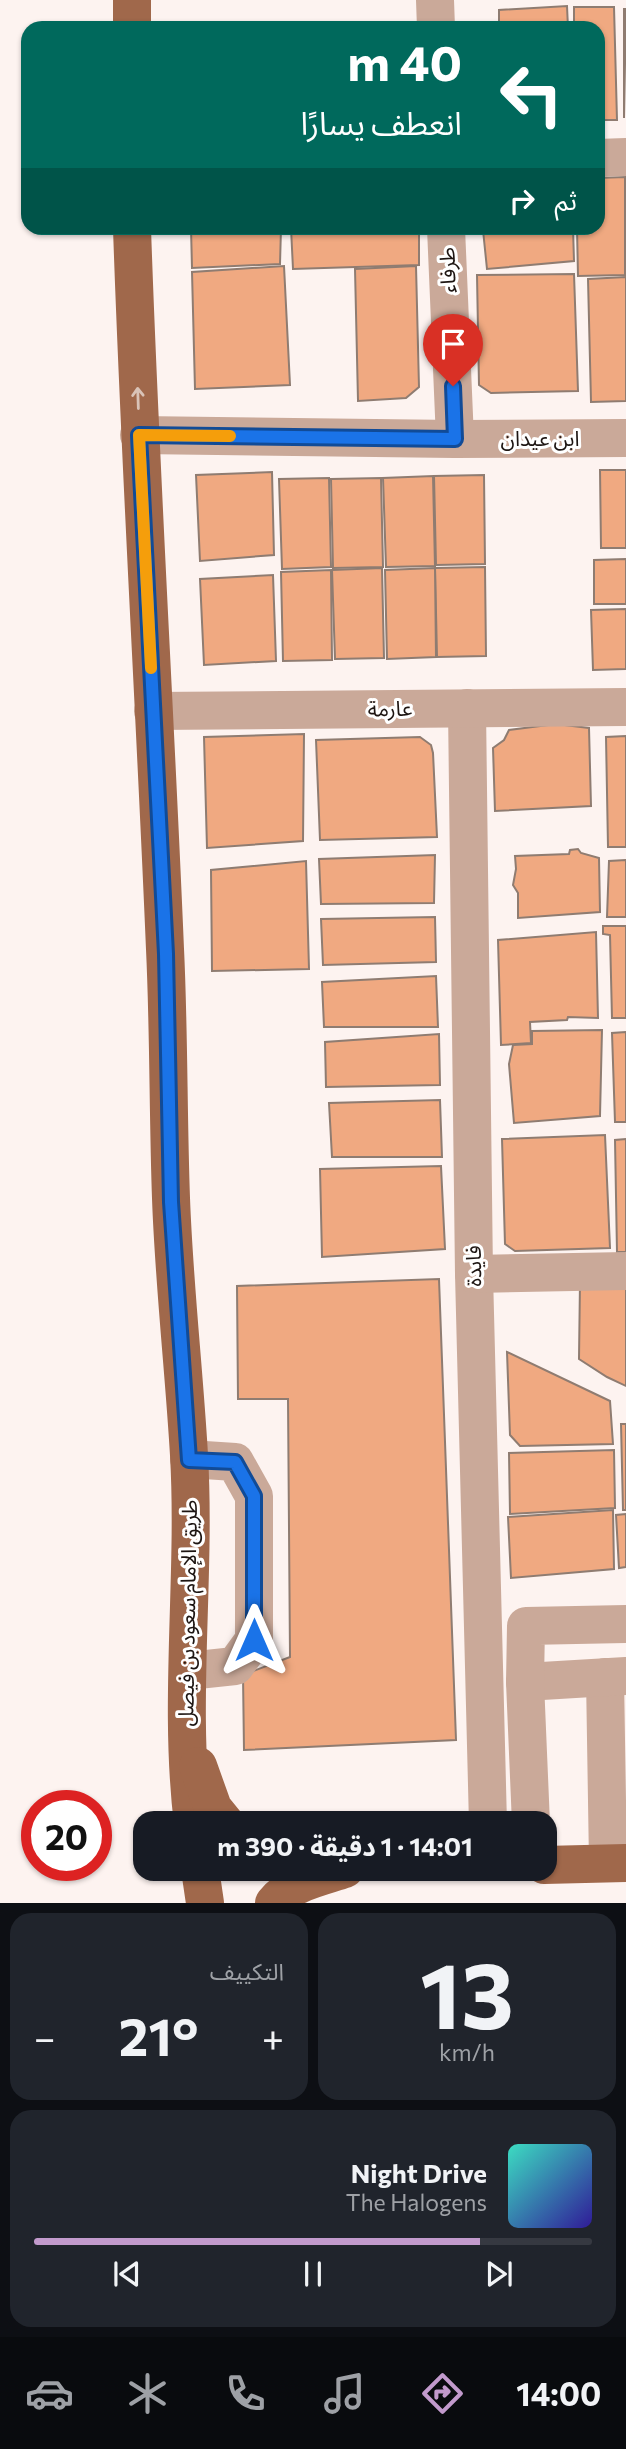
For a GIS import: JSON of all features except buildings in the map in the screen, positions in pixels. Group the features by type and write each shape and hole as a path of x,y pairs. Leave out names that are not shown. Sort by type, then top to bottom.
{"main road":[{"path":"132,0 132,21"},
{"name":"طريق الإمام سعود بن فيصل","path":"132,235 139,435 166,954 171,1202 189,1460 187,1777 191,1811"},
{"path":"187,1684 192,1746 215,1811"},
{"path":"557,1865 617,1863"},
{"path":"202,1881 205,1903"},
{"path":"274,1903 280,1896 310,1881"}],"street":[{"path":"435,0 436,21"},
{"path":"605,158 626,157"},
{"name":"طرفاء","path":"446,235 455,439"},
{"name":"ابن عيدان","path":"139,435 626,438"},
{"name":"عارمة","path":"153,711 626,707"},
{"name":"فايدة","path":"467,708 474,1274 488,1811"},
{"path":"474,1274 626,1271"},
{"path":"187,1684 235,1666 254,1640 254,1496 235,1462 189,1460"},
{"path":"530,1811 525,1682 526,1626 626,1624"},
{"path":"525,1682 615,1677 617,1863"}],"slow traffic":[{"path":"151,668 139,435 230,436"}],"route":[{"path":"254,1640 254,1496 235,1462 189,1460 171,1202 166,954 139,435 455,439 453,386"}]}
